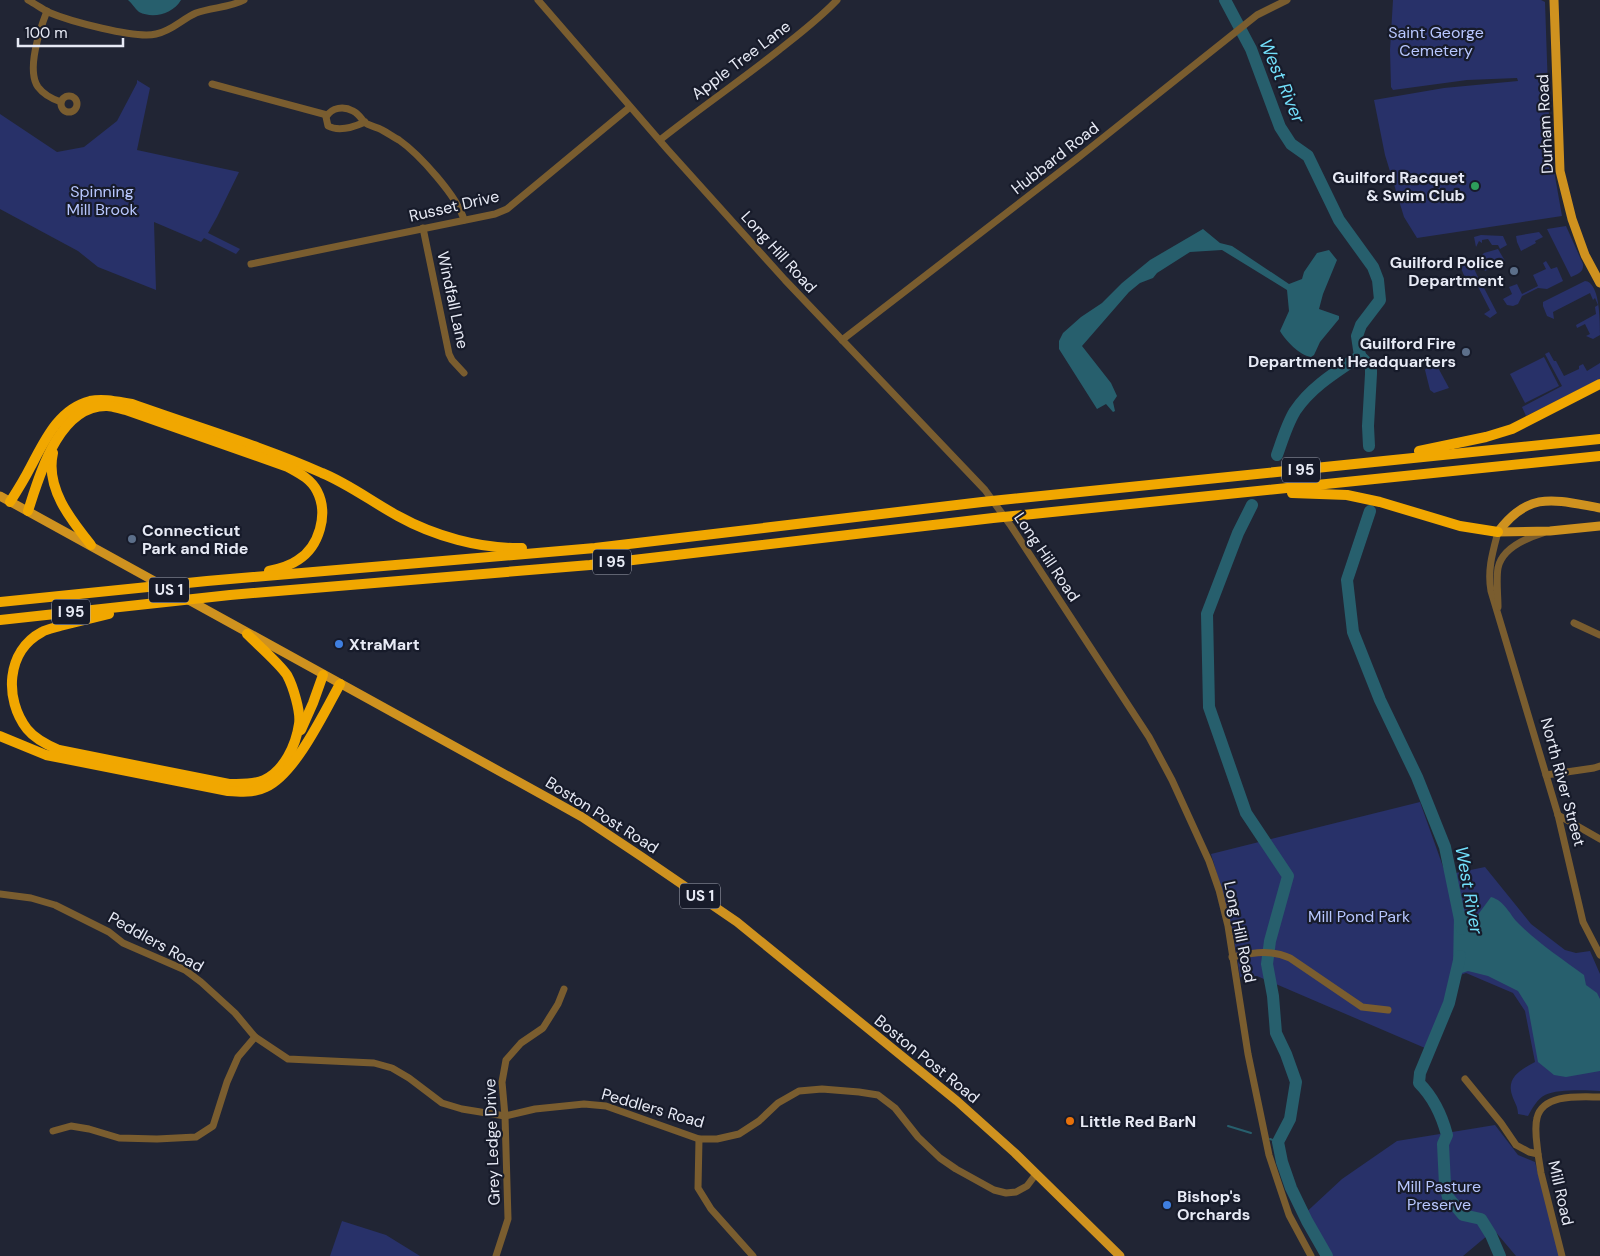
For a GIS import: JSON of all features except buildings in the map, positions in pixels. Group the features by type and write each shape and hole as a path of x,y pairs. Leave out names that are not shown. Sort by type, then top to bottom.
{"highway":[{"path":"1337,466 1486,438 1512,429 1600,384"},
{"path":"10,502 49,433 60,419 74,408 91,401 110,400 132,404 296,462 342,483 421,528 451,538 484,545 515,548 595,548"},
{"path":"28,510 56,440 70,421 86,410 106,406 126,410 288,467 306,478 317,491 322,508 321,527 313,546 298,561 274,570 207,581"},
{"name":"I 95","path":"0,602 207,581 595,548 982,502 1600,439"},
{"path":"56,440 52,458 52,474 57,493 66,512 91,546"},
{"name":"I 95","path":"0,620 230,595 590,565 993,518 1600,456"},
{"path":"1219,495 1298,493 1347,495 1380,502 1460,526 1498,532"},
{"path":"143,605 42,631 24,644 14,663 11,687 16,710 28,730 43,743 59,750 229,784 248,784 264,780 278,770 289,755 313,703 323,675"},
{"path":"247,634 287,675 296,699 300,722 289,755"},
{"path":"0,736 46,755 228,791 247,792 265,788 279,780 293,765 340,684"}],"main road":[{"name":"Durham Road","path":"1554,0 1560,171 1572,219 1585,255 1600,284"},
{"name":"Boston Post Road","path":"0,496 247,634 582,817 737,922 957,1101 1036,1174 1120,1256"},
{"name":"North River Street","path":"1498,532 1512,515 1537,502 1552,500 1600,508"},
{"name":"North River Street","path":"1498,532 1550,531 1600,526"}],"street":[{"path":"28,0 47,11 61,16 117,31 154,35 166,32 196,13 223,8 244,0"},
{"name":"Long Hill Road","path":"538,0 630,107 785,280 985,490 1011,526 1138,719 1172,780 1209,861 1222,903 1248,1054 1269,1155 1289,1215 1311,1256"},
{"name":"Apple Tree Lane","path":"660,140 707,103 744,78 808,27 837,0"},
{"name":"Hubbard Road","path":"842,340 1072,163 1257,16 1287,0"},
{"path":"47,11 37,39 34,68 36,85 43,93 61,102"},
{"path":"212,84 328,115"},
{"name":"Russet Drive","path":"251,264 495,214 506,210 630,107"},
{"path":"365,122 340,129 331,128 327,122 329,112 334,109 342,108 354,111 365,122 384,131 400,142 415,154 451,196 462,211 464,220"},
{"name":"Windfall Lane","path":"423,228 449,354 452,360 464,372"},
{"name":"North River Street","path":"1498,615 1498,571 1501,560 1523,539 1550,531"},
{"name":"North River Street","path":"1498,532 1489,578 1492,596 1558,815 1583,922 1600,955"},
{"path":"1574,623 1600,635"},
{"path":"1546,775 1598,769"},
{"path":"1558,815 1600,839"},
{"name":"Peddlers Road","path":"0,894 31,898 56,905 109,932 124,943 185,970 235,1012 255,1037 288,1060 374,1063 392,1068 409,1078 442,1103 462,1109 505,1116 535,1109 584,1104 606,1106 699,1139 717,1139 739,1134 759,1120 778,1102 799,1091 822,1089 859,1092 878,1095 895,1108 918,1137 933,1152 956,1169 994,1190 1006,1193 1016,1192 1027,1186 1036,1174"},
{"path":"1232,957 1268,952 1290,958 1362,1006 1388,1010"},
{"name":"Grey Ledge Drive","path":"496,1256 508,1220 505,1116 502,1082 506,1060 520,1044 543,1028 558,1004 564,989"},
{"path":"53,1131 71,1126 120,1138 196,1137 213,1126 227,1082 238,1057 255,1037"},
{"name":"Mill Road","path":"1465,1079 1516,1144 1529,1152 1538,1154 1562,1256"},
{"path":"1538,1154 1536,1122 1538,1113 1543,1106 1562,1099 1600,1097"},
{"path":"699,1139 698,1188 711,1209 754,1256"}],"green space":[{"name":"Guilford Racquet & Swim Club","path":"1393,0 1541,0 1545,2 1550,148 1562,216 1417,238 1404,217 1385,155 1374,100 1444,88 1518,81 1517,78 1467,80 1393,90 1391,87 1390,50"},
{"name":"Spinning Mill Brook","path":"137,80 150,88 137,150 239,172 208,233 240,249 236,254 204,238 201,242 154,222 156,290 98,267 78,251 0,209 0,114 57,152 84,147 117,121"},
{"path":"1566,226 1583,264 1581,271 1571,277 1547,229"},
{"path":"1539,232 1543,237 1521,251 1516,236"},
{"path":"1481,235 1503,236 1507,245 1500,249 1498,245 1492,245 1488,239 1482,240 1482,243 1479,241 1476,247 1474,237"},
{"path":"1498,249 1505,261 1485,271 1480,261 1481,256 1484,253"},
{"path":"1464,260 1471,262 1497,313 1490,318 1484,314 1490,310 1473,277 1466,280 1460,266"},
{"path":"1546,261 1551,269 1557,267 1563,281 1547,289 1538,288 1522,296 1518,304 1513,306 1507,305 1503,299 1512,294 1509,287 1517,284 1522,294 1538,286 1533,275 1546,269 1543,263"},
{"path":"1585,281 1594,288 1598,303 1600,335 1593,339 1586,336 1590,334 1585,324 1577,328 1576,325 1596,314 1595,307 1598,305 1590,293 1553,312 1554,319 1547,316 1543,306 1543,302"},
{"path":"1549,352 1564,376 1579,369 1579,366 1583,364 1587,371 1600,363 1600,379 1526,416 1522,407 1562,386 1545,354"},
{"path":"1544,357 1559,386 1525,403 1510,374"},
{"path":"1435,362 1449,388 1434,393 1430,390 1425,370 1428,365"},
{"name":"Mill Pond Park","path":"1420,802 1446,875 1485,867 1531,924 1565,950 1576,953 1590,951 1600,974 1600,1091 1572,1090 1550,1093 1535,1104 1528,1116 1518,1114 1512,1095 1511,1083 1516,1074 1535,1062 1525,1011 1513,993 1466,973 1458,976 1453,998 1432,1051 1257,976 1240,977 1232,930 1211,854"},
{"name":"Mill Pasture Preserve","path":"1495,1125 1518,1155 1535,1162 1560,1256 1516,1256 1494,1230 1463,1256 1321,1256 1300,1218 1342,1179 1397,1141"},
{"path":"342,1221 386,1235 420,1256 330,1256"}],"shaded area":[{"path":"128,0 181,0 168,12 150,15 139,12"},
{"path":"1203,229 1220,243 1232,246 1289,284 1302,279 1304,272 1317,253 1329,250 1337,260 1319,309 1339,316 1339,319 1320,342 1314,355 1311,357 1306,356 1293,347 1280,331 1289,311 1287,290 1222,250 1190,252 1129,292 1082,346 1111,383 1117,396 1113,402 1115,411 1113,412 1106,404 1097,409 1059,349 1059,341 1063,333 1081,317 1102,303 1122,283 1150,260"},
{"path":"1491,897 1500,902 1534,938 1584,975 1586,985 1597,993 1600,999 1600,1071 1566,1077 1554,1075 1538,1062 1528,1007 1518,991 1488,976 1468,971 1462,973 1453,970 1454,914 1462,912 1477,916"}],"waterway":[{"name":"West River","path":"1225,0 1251,49 1280,127 1291,144 1308,156 1339,220 1373,267 1378,280 1380,300 1361,325 1357,336 1360,356"},
{"path":"1360,356 1371,367 1368,426 1369,446"},
{"name":"Spinning Mill Brook","path":"1277,455 1290,421 1301,402 1324,381 1360,356"},
{"path":"1252,505 1238,533 1207,614 1209,707 1246,813 1288,876 1270,941 1267,964 1273,996 1276,1033 1296,1082 1290,1119 1278,1142 1282,1162 1291,1188 1327,1256"},
{"name":"West River","path":"1370,511 1347,580 1353,632 1380,700 1417,777 1445,847 1462,929"},
{"name":"West River","path":"1460,956 1449,1003 1420,1073 1419,1083 1429,1094 1447,1135 1443,1144 1445,1185 1448,1197 1463,1215 1481,1219 1491,1235 1500,1256"},
{"name":"Spinning Mill Brook","path":"1228,1126 1251,1133"},
{"name":"Spinning Mill Brook","path":"1270,1139 1278,1142"}],"place":[{"name":"Guilford Racquet & Swim Club","path":"1475,186"},
{"name":"Guilford Police Department","path":"1514,271"},
{"name":"Guilford Fire Department Headquarters","path":"1466,352"},
{"name":"Connecticut Park and Ride","path":"132,539"},
{"name":"XtraMart","path":"339,644"},
{"name":"Little Red BarN","path":"1070,1121"},
{"name":"Bishop's Orchards","path":"1167,1205"}],"park label":[{"name":"Saint George Cemetery","path":"1436,41"}]}
